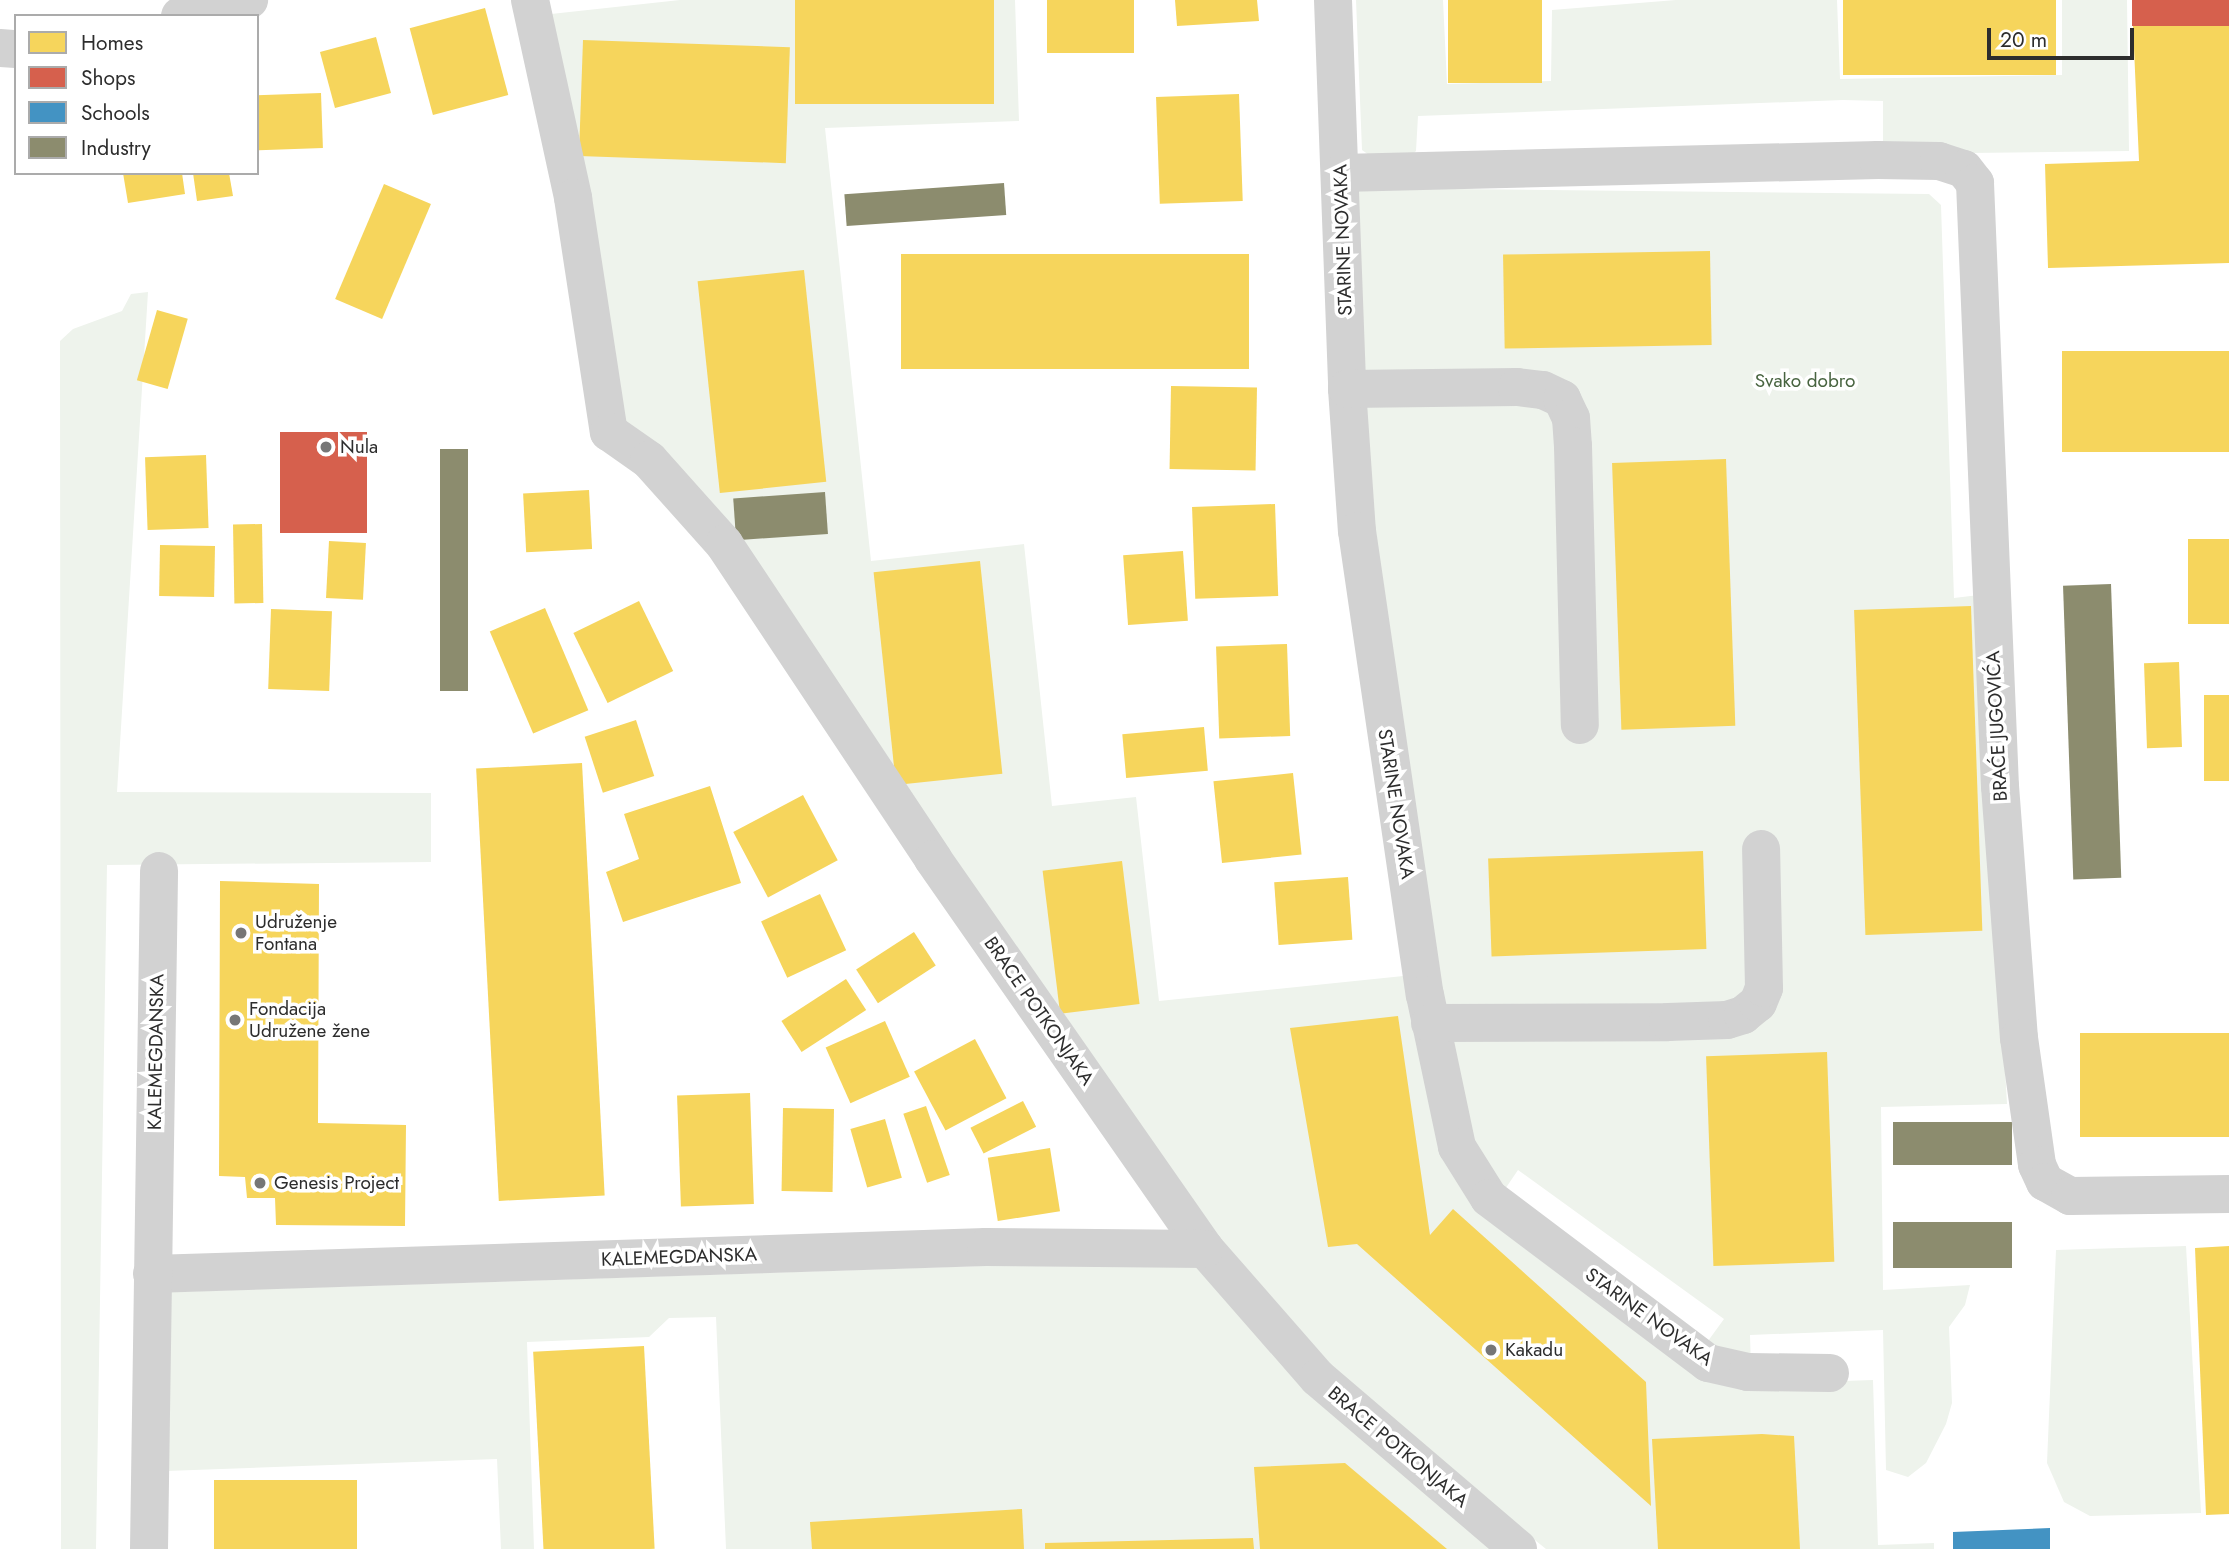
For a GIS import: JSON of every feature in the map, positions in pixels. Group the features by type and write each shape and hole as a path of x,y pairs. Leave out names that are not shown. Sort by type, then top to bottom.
{"street":[{"path":"189,14 249,0"},
{"name":"BRACE POTKONJAKA","path":"530,0 573,198 609,432 649,460 724,544 933,859 1205,1250 1318,1378 1518,1549"},
{"name":"STARINE NOVAKA","path":"1333,0 1347,389 1366,603 1430,1023 1457,1147 1489,1198 1708,1363 1748,1372 1830,1373"},
{"name":"BRAĆE JUGOVIĆA","path":"1341,173 1878,160 1955,164 1975,183 2000,786 2019,1038 2037,1165 2045,1182 2070,1196 2229,1194"},
{"path":"1347,389 1517,387 1543,390 1562,399 1571,418 1573,446 1580,725"},
{"path":"1430,1023 1668,1022 1727,1020 1743,1015 1758,1003 1765,988 1761,849"},
{"name":"KALEMEGDANSKA","path":"149,1549 159,871"},
{"name":"KALEMEGDANSKA","path":"152,1274 986,1247 1205,1250"}],"green space":[{"path":"680,0 1015,0 1019,121 825,128 871,561 1024,544 1052,806 1136,797 1159,1001 1413,975 1461,1177 1753,1384 1873,1380 1878,1545 1934,1543 1934,1549 1546,1549 1328,1373 1218,1243 618,417 551,14"},
{"path":"1356,0 1443,0 1447,84 1551,81 1552,10 1676,0 1837,0 1840,79 2062,75 2062,0 2127,0 2129,151 1883,154 1883,101 1843,100 1418,116 1416,151 1412,155 1369,155 1362,150"},
{"name":"Svako dobro","path":"1348,188 1929,194 1941,205 1954,598 1979,595 2007,1104 1881,1107 1883,1290 1970,1285 1965,1305 1949,1327 1952,1403 1946,1424 1926,1463 1908,1477 1886,1470 1883,1330 1750,1335 1751,1368 1700,1352 1724,1319 1518,1170 1499,1198 1462,1144 1367,537"},
{"path":"148,292 117,792 431,793 431,862 107,865 96,1549 61,1549 60,341 73,329 122,311 131,294"},
{"path":"2186,1246 2201,1513 2090,1516 2064,1502 2047,1463 2056,1250"},
{"path":"1200,1259 1504,1549 726,1549 716,1317 669,1318 649,1337 527,1342 534,1549 501,1549 497,1459 166,1471 171,1292"}],"building: Homes":[{"path":"795,0 994,0 994,104 795,104"},
{"path":"1047,0 1134,0 1134,53 1047,53"},
{"path":"1175,0 1257,0 1259,21 1177,26"},
{"path":"1448,0 1542,0 1542,83 1448,83"},
{"path":"1843,0 2056,0 2056,75 1843,75"},
{"path":"485,8 508,95 433,115 410,28"},
{"path":"2229,25 2229,263 2048,268 2045,164 2139,161 2133,26"},
{"path":"376,37 391,93 335,108 320,52"},
{"path":"583,40 790,47 786,163 579,156"},
{"path":"321,93 323,148 259,150 259,95"},
{"path":"1239,94 1243,201 1160,204 1156,97"},
{"path":"123,175 182,175 185,194 128,203"},
{"path":"193,175 229,175 233,196 197,201"},
{"path":"384,184 431,204 382,319 335,299"},
{"path":"1710,251 1712,345 1505,349 1503,255"},
{"path":"901,254 1249,254 1249,369 901,369"},
{"path":"804,270 826,482 720,493 698,281"},
{"path":"157,310 188,319 168,389 137,380"},
{"path":"2062,351 2229,351 2229,452 2062,452"},
{"path":"1171,386 1257,388 1256,470 1170,469"},
{"path":"206,455 209,528 148,530 145,457"},
{"path":"1726,459 1735,726 1621,730 1612,463"},
{"path":"589,490 592,549 526,552 523,493"},
{"path":"1275,504 1278,596 1195,599 1192,507"},
{"path":"262,524 263,603 234,603 233,525"},
{"path":"2188,539 2229,539 2229,624 2188,624"},
{"path":"329,541 366,543 363,600 326,598"},
{"path":"160,545 215,546 214,597 159,596"},
{"path":"1183,551 1188,621 1128,625 1123,555"},
{"path":"980,561 1002,774 896,785 874,572"},
{"path":"639,601 673,671 608,703 573,633"},
{"path":"1971,606 1982,931 1865,935 1854,610"},
{"path":"545,608 588,710 533,734 490,631"},
{"path":"271,609 332,611 329,691 268,689"},
{"path":"1287,644 1290,736 1219,738 1216,646"},
{"path":"2179,662 2182,747 2147,748 2144,663"},
{"path":"2204,695 2229,695 2229,781 2204,781"},
{"path":"636,720 654,776 603,793 585,737"},
{"path":"1204,727 1208,771 1126,778 1122,734"},
{"path":"582,763 605,1195 499,1201 476,769"},
{"path":"1293,773 1302,855 1222,863 1213,781"},
{"path":"710,786 741,883 623,922 606,872 639,859 624,814"},
{"path":"803,795 838,860 768,897 733,832"},
{"path":"1703,851 1706,949 1492,956 1488,859"},
{"path":"1122,861 1140,1004 1060,1014 1043,871"},
{"path":"1348,877 1352,940 1279,945 1274,882"},
{"path":"220,881 319,884 318,1123 406,1125 405,1226 276,1225 275,1198 247,1198 245,1177 219,1176"},
{"path":"820,894 846,950 787,978 761,921"},
{"path":"914,932 936,966 878,1003 856,970"},
{"path":"846,979 866,1010 802,1052 781,1021"},
{"path":"1398,1016 1430,1235 1453,1209 1646,1382 1651,1506 1357,1244 1328,1247 1290,1028"},
{"path":"885,1021 910,1077 850,1103 826,1047"},
{"path":"2080,1033 2229,1033 2229,1137 2080,1137"},
{"path":"975,1039 1006,1098 946,1131 914,1071"},
{"path":"1827,1052 1834,1262 1713,1266 1706,1056"},
{"path":"750,1093 754,1204 681,1206 677,1096"},
{"path":"1023,1101 1036,1127 984,1154 970,1128"},
{"path":"926,1106 950,1175 927,1183 903,1114"},
{"path":"783,1108 834,1109 833,1192 782,1191"},
{"path":"885,1119 902,1178 867,1188 850,1129"},
{"path":"1050,1148 1060,1211 998,1221 988,1158"},
{"path":"2229,1246 2229,1514 2206,1515 2195,1248"},
{"path":"644,1346 655,1549 543,1549 533,1352"},
{"path":"1762,1434 1794,1436 1800,1549 1658,1549 1652,1439"},
{"path":"1345,1463 1447,1549 1260,1549 1254,1467"},
{"path":"214,1480 357,1480 357,1549 214,1549"},
{"path":"1022,1509 1024,1549 812,1549 810,1522"},
{"path":"1253,1538 1254,1549 1045,1549 1045,1543"}],"building: Shops":[{"path":"2132,0 2229,0 2229,26 2132,26"},
{"path":"280,432 367,432 367,533 280,533"}],"building: Schools":[{"path":"2050,1528 2050,1549 1953,1549 1953,1532"}],"building: Industry":[{"path":"1004,183 1006,215 847,226 844,194"},
{"path":"440,449 468,449 468,691 440,691"},
{"path":"825,492 828,534 736,540 733,498"},
{"path":"2111,584 2121,878 2073,879 2063,586"},
{"path":"1893,1122 2012,1122 2012,1165 1893,1165"},
{"path":"1893,1222 2012,1222 2012,1268 1893,1268"}],"place":[{"name":"Nula","path":"326,447"},
{"name":"Udruženje Fontana","path":"241,933"},
{"name":"Fondacija Udružene žene","path":"235,1020"},
{"name":"Genesis Project","path":"260,1183"},
{"name":"Kakadu","path":"1491,1350"}]}
